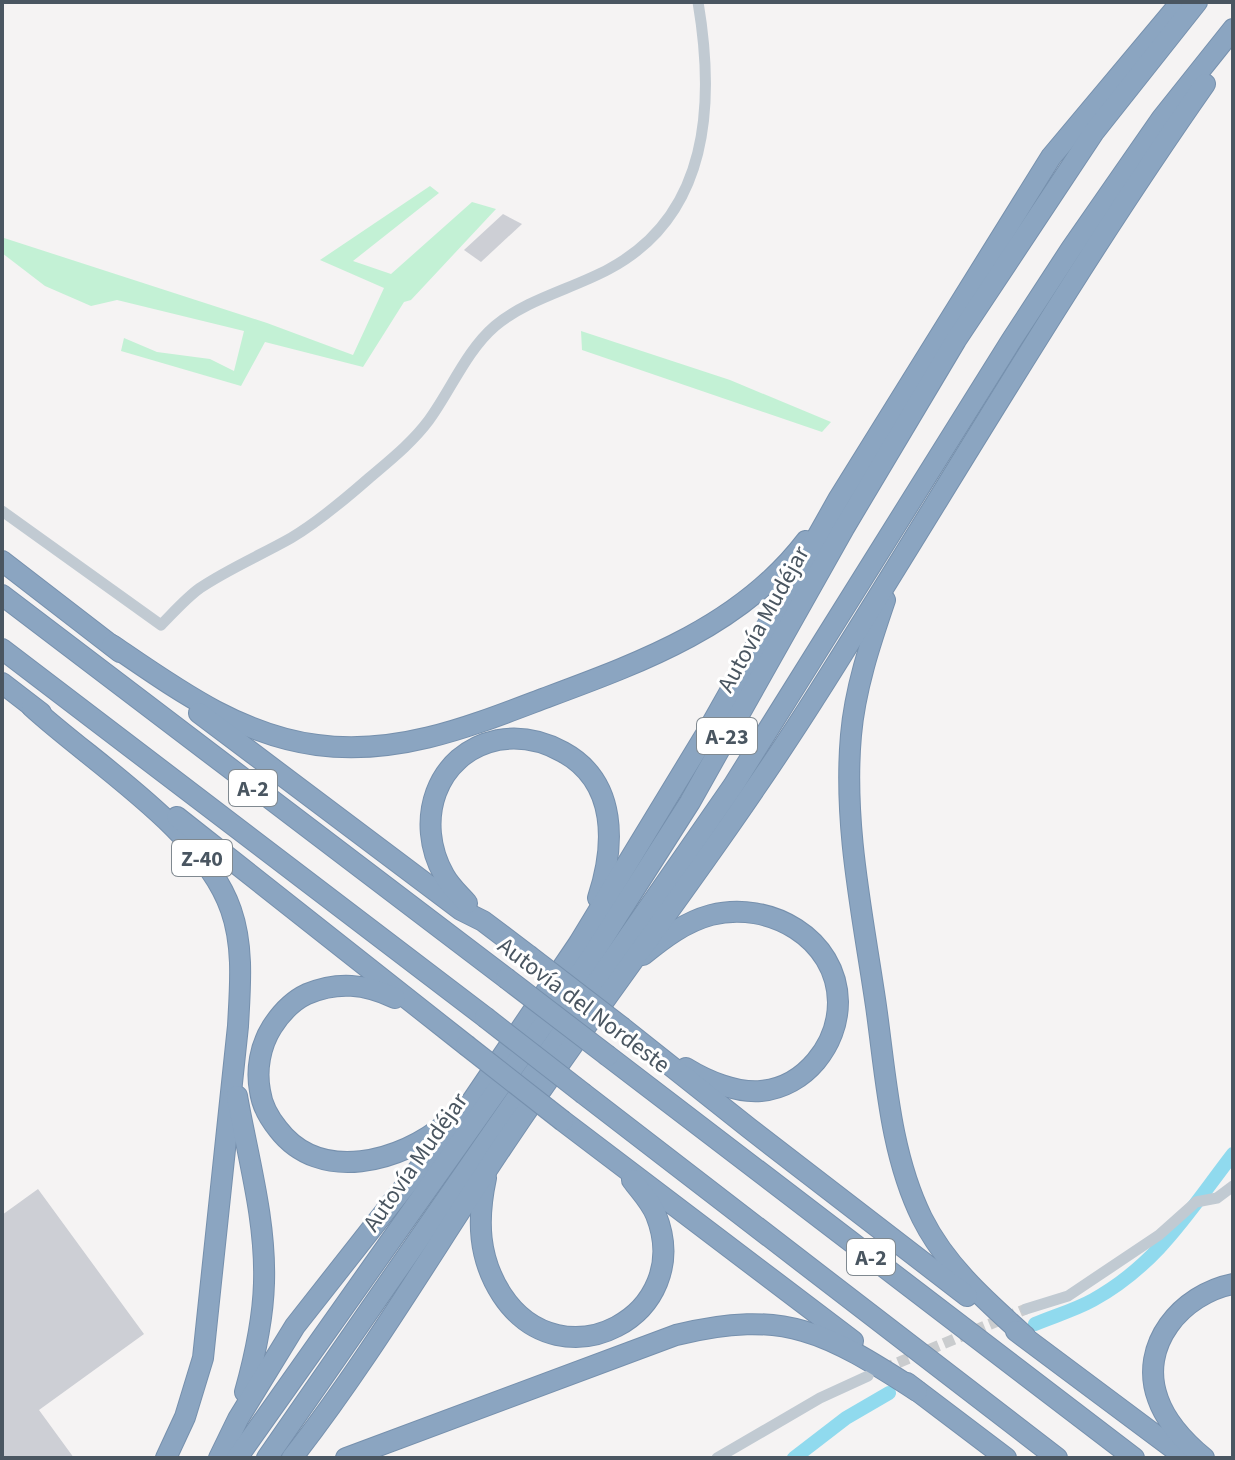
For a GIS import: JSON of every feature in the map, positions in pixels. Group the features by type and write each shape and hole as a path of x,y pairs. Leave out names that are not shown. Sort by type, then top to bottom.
{"highway":[{"path":"238,1419 275,1355 314,1298 472,1101 579,943 706,734 839,498 1051,157 1181,2"},
{"name":"Autovía Mudéjar","path":"237,1458 590,959 690,802 844,528 956,340 1094,132 1197,2"},
{"path":"292,1458 376,1344 488,1167 785,742 1040,334 1153,159 1226,54 1232,30"},
{"name":"Autovía Mudéjar","path":"267,1458 733,786 1071,249 1162,118 1232,30"},
{"path":"112,645 203,705 268,734 318,745 362,748 426,740 462,730 650,659 689,639 734,611 762,587 803,545 839,498"},
{"path":"2,561 448,901 483,921 528,955 988,1313 1025,1336 1186,1458"},
{"path":"896,568 861,675 854,707 849,774 853,854 895,1134 910,1193 934,1239 964,1278 1025,1336"},
{"name":"Autovía del Nordeste","path":"2,595 1134,1458"},
{"name":"A-2","path":"2,649 1057,1458"},
{"name":"Z-40","path":"2,683 163,816 206,863 232,912 239,951 240,988 234,1076 257,1196 264,1282 258,1344 238,1419 219,1458"},
{"path":"32,707 72,734 563,1121 1006,1458"},
{"path":"483,921 444,876 430,835 430,808 442,780 466,754 496,740 527,739 557,748 581,765 597,785 607,810 608,860 595,907 579,943"},
{"path":"627,968 661,940 693,922 712,915 749,912 780,920 814,943 833,977 838,1000 835,1027 816,1061 797,1078 773,1089 759,1091 713,1082 631,1034"},
{"path":"443,1027 393,997 356,985 339,984 301,997 278,1018 264,1044 258,1078 264,1109 293,1146 324,1160 358,1163 395,1153 426,1138 472,1101"},
{"path":"166,1458 185,1417 203,1358 234,1076"},
{"path":"488,1167 480,1218 483,1257 490,1275 511,1308 522,1319 551,1334 581,1338 608,1331 633,1316 647,1302 663,1261 661,1230 655,1212 608,1153"},
{"path":"1204,1458 1181,1435 1159,1403 1154,1380 1157,1355 1171,1321 1182,1308 1211,1289 1233,1284"},
{"path":"346,1458 676,1335 729,1324 754,1323 808,1331 857,1353 917,1391"}],"street":[{"path":"2,511 161,625 199,589 314,522 413,439 428,421 472,351 494,327 526,307 613,267 641,249 664,224 691,172 700,148 704,124 706,70 698,2"},
{"path":"1026,1309 1068,1296 1159,1235 1196,1202 1217,1198 1233,1186"},
{"path":"717,1458 820,1398 868,1376"}],"green space":[{"path":"430,186 439,193 353,261 391,274 472,202 496,209 411,300 404,302 363,367 265,342 241,386 121,351 124,338 157,352 210,359 234,371 244,331 117,300 91,306 45,286 2,253 4,238 267,323 353,355 384,288 320,260"},
{"path":"581,331 730,380 831,422 822,432 582,350"}],"building":[{"path":"503,214 522,224 481,262 464,250"},
{"path":"38,1189 144,1334 39,1410 74,1458 2,1458 2,1215"}],"waterway":[{"path":"1035,1324 1093,1300 1136,1270 1187,1216 1233,1154"},
{"path":"794,1458 846,1418 889,1393"}],"tunnel":[{"path":"883,1369 1026,1309"}]}
